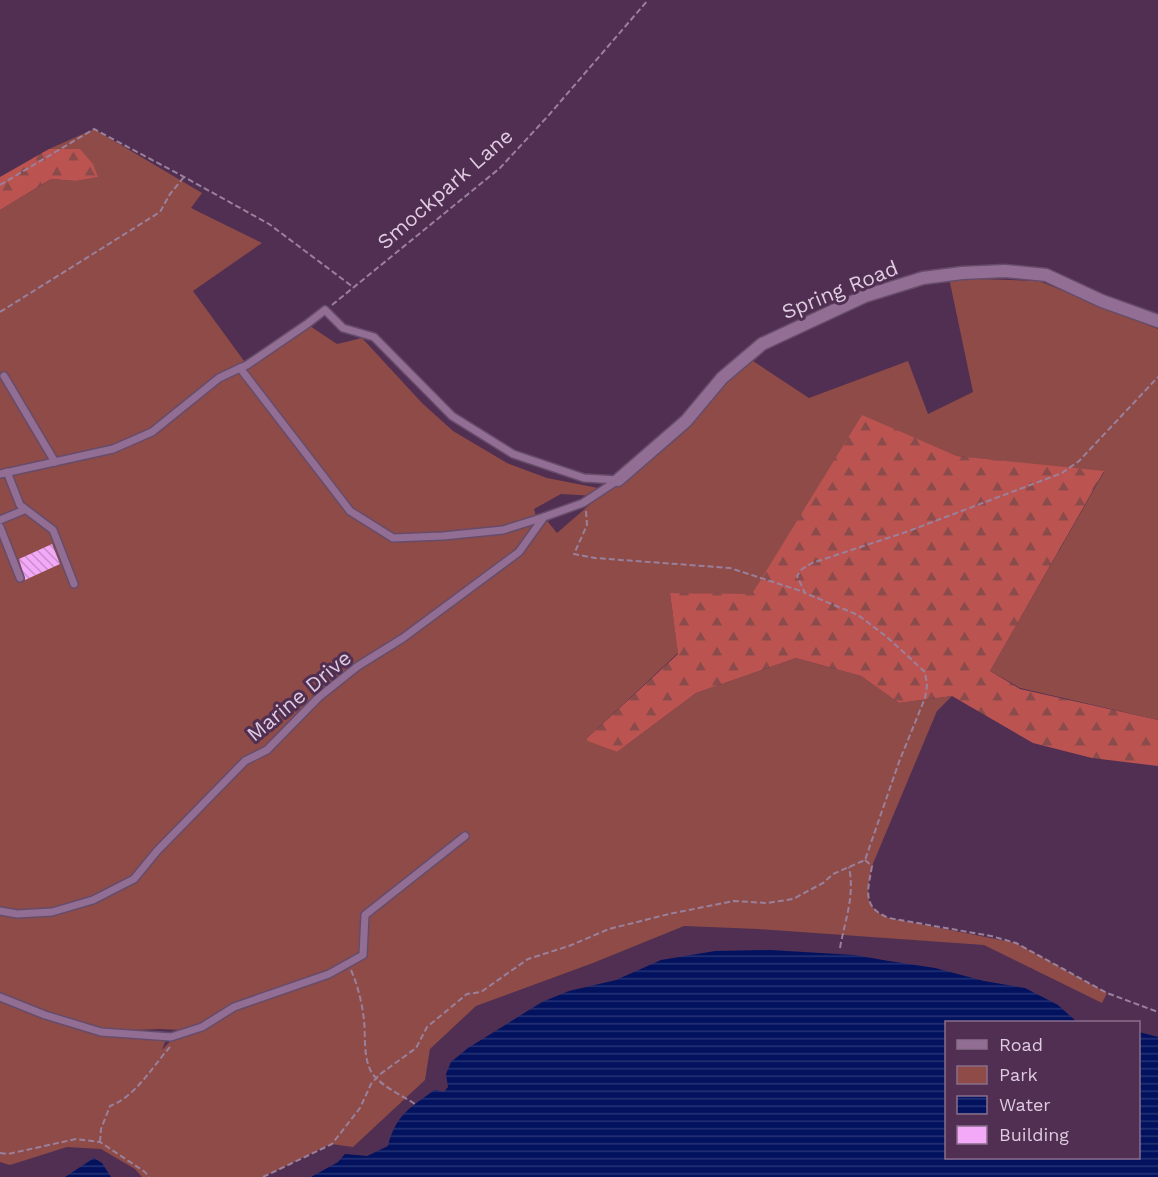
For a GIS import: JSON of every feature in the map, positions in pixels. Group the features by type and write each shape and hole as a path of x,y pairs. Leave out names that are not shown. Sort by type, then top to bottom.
{"street":[{"name":"Spring Road","path":"618,480 686,422 722,378 762,344 865,296 923,278 1005,271 1046,275 1101,301 1158,321"}],"lane":[{"path":"74,584 52,530 24,510 4,473 112,449 152,432 219,378 240,368 325,310 343,328 374,337 452,416 513,454 584,478 618,480"},
{"path":"240,368 350,511 393,538 503,530 583,503 618,480"},
{"path":"4,376 55,462"},
{"path":"0,519 24,510"},
{"name":"Marine Drive","path":"0,911 16,914 52,912 93,900 134,879 157,851 245,761 267,750 319,697 358,666 403,638 519,552 544,517"},
{"path":"0,527 20,578"},
{"path":"0,997 45,1015 101,1032 171,1037 202,1027 234,1007 329,974 363,955 366,915 465,836"}],"path":[{"name":"Smockpark Lane","path":"325,310 500,168 648,0"},
{"path":"0,184 94,129 269,224 353,287"},
{"path":"0,312 160,212 170,194 184,177"},
{"path":"805,592 797,576 802,569 812,563 936,521 1062,473 1079,461 1158,377"},
{"path":"263,1177 332,1144 355,1115 376,1078 416,1048 427,1027 467,994 481,992 528,959 569,946 609,929 669,914 734,902 767,903 793,899 823,884 833,874 866,860 902,754 925,698 927,686 925,672 887,637 858,615 805,592 730,568 595,558 574,554 587,525 586,511"},
{"path":"866,860 872,866 868,892 870,906 880,915 1016,942 1107,993 1158,1012"},
{"path":"840,948 851,901 849,867"},
{"path":"348,963 358,987 370,1069 376,1078 415,1104"},
{"path":"100,1142 101,1130 110,1106 131,1092 172,1044 171,1037"},
{"path":"0,1153 9,1154 76,1139 100,1142 149,1177"}],"green space":[{"path":"94,129 202,193 191,208 262,243 193,291 247,365 307,324 337,344 362,338 422,403 453,431 507,463 547,478 598,488 595,496 561,494 534,509 538,524 544,517 557,533 686,421 747,357 809,398 908,361 928,414 973,392 949,278 1039,281 1158,329 1158,720 1020,688 990,671 1104,472 957,456 862,416 752,595 670,593 678,653 586,739 617,752 696,693 796,658 861,676 899,703 952,696 937,711 872,866 868,890 870,903 880,914 889,918 1016,943 1107,993 1102,1003 984,945 684,926 593,963 476,1006 430,1049 425,1080 353,1147 331,1144 263,1177 142,1177 135,1169 101,1149 67,1147 10,1165 0,1162 0,210 51,179 76,181 97,177 80,149 49,149","holes":["181,1030 162,1050 167,1037 108,1031"]},
{"path":"49,149 80,149 93,164 98,177 76,181 51,179 0,210 0,177"},
{"path":"862,415 957,456 1104,471 990,671 1020,689 1158,720 1158,766 1092,758 1033,743 952,696 899,703 861,676 796,658 696,693 617,752 585,740 678,654 670,593 752,594"}],"water":[{"path":"770,950 854,955 935,968 984,981 1025,988 1058,1005 1076,1021 945,1021 945,1159 1140,1159 1140,1032 1158,1037 1158,1177 311,1177 338,1162 345,1154 367,1156 388,1146 395,1127 405,1113 435,1090 444,1092 448,1087 446,1074 451,1062 468,1048 542,1002 569,991 616,980 661,960 715,951"},
{"path":"94,1158 102,1163 111,1177 65,1177"}],"building":[{"path":"52,544 60,564 25,580 19,559"}]}
